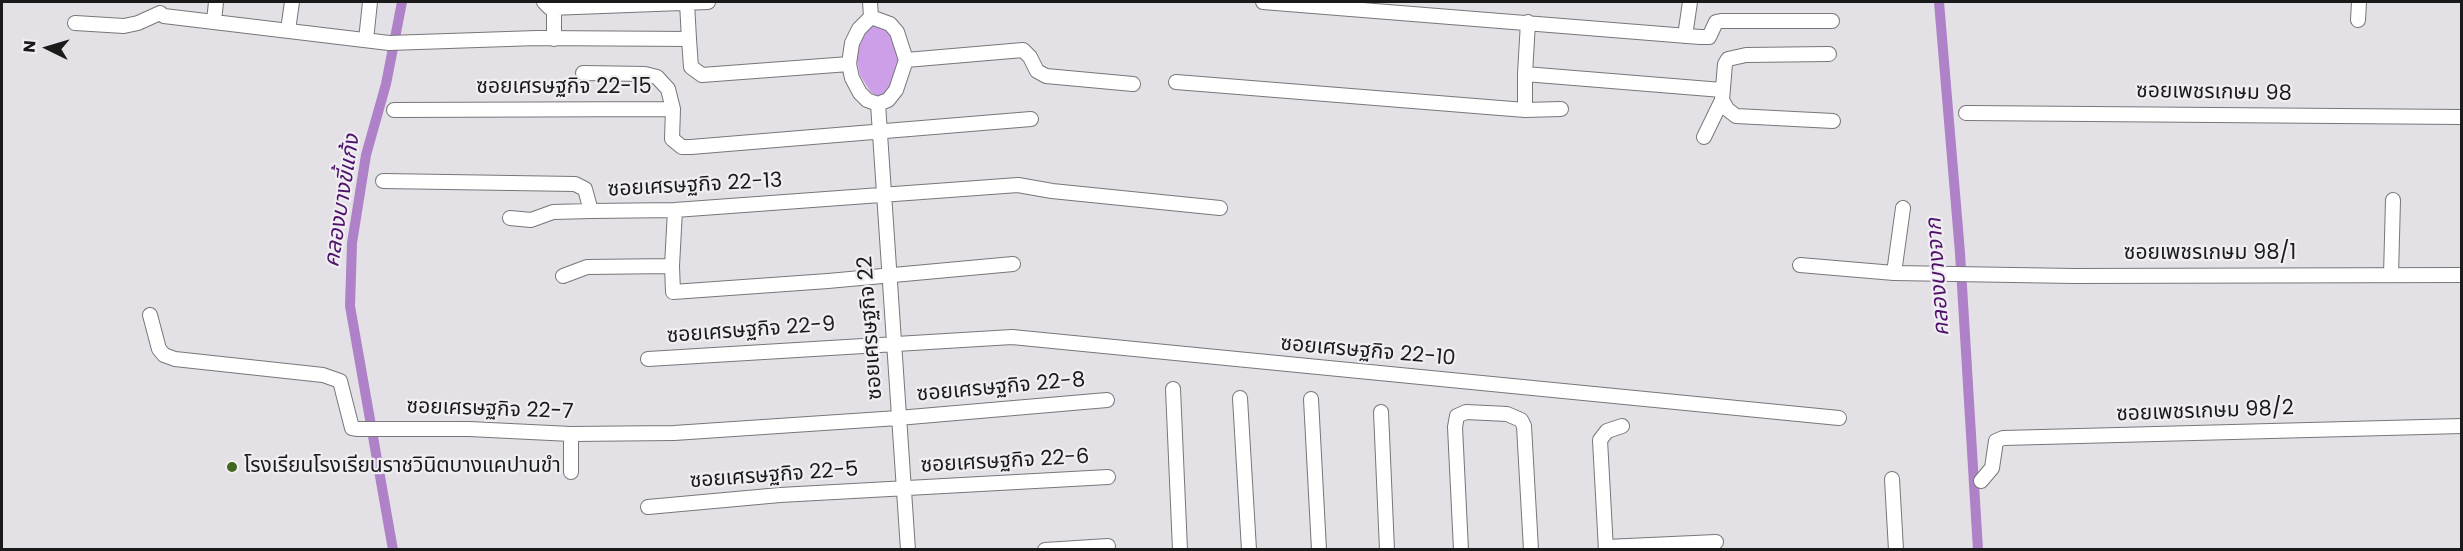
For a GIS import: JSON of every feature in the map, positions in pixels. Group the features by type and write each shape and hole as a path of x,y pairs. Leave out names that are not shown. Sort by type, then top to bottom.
{"street":[{"path":"214,21 216,2"},
{"path":"288,30 292,2"},
{"path":"366,40 370,2"},
{"path":"554,39 549,4 708,2"},
{"path":"870,2 871,17 859,29 852,43 849,64 852,78 860,93 867,100 878,104 888,100 896,90 906,60 897,32 890,24 871,17"},
{"path":"1263,2 1685,36 1709,36 1716,22 1721,21 1832,21"},
{"path":"1685,36 1690,2"},
{"path":"2358,20 2359,2"},
{"path":"687,3 690,67 702,75 849,64"},
{"path":"75,23 124,26 138,23 158,7 214,21 389,44 554,39 689,39"},
{"path":"1525,110 1528,22"},
{"path":"906,60 1023,50 1030,57 1037,71 1046,76 1133,84"},
{"path":"1704,137 1722,95 1725,64 1728,59 1734,56 1829,54"},
{"path":"583,73 645,74 657,77 668,89 673,109"},
{"path":"1525,74 1722,95"},
{"path":"1176,82 1525,110 1561,109"},
{"path":"1722,95 1731,114 1736,116 1833,121"},
{"name":"ซอยเศรษฐกิจ 22","path":"878,104 908,549"},
{"name":"ซอยเศรษฐกิจ 22-15","path":"394,110 673,109 672,139 682,147 880,131"},
{"name":"ซอยเพชรเกษม 98","path":"1966,113 2462,117"},
{"path":"880,131 1031,119"},
{"name":"ซอยเศรษฐกิจ 22-13","path":"383,181 575,184 585,189 591,211 675,210 1018,185 1062,192 1220,208"},
{"path":"2391,275 2393,200"},
{"path":"1894,273 1903,208"},
{"path":"675,210 673,292 1013,264"},
{"path":"510,218 531,220 553,212 591,211"},
{"name":"ซอยเพชรเกษม 98/1","path":"1800,265 1894,273 1960,274 2462,275"},
{"path":"563,276 587,267 672,266"},
{"name":"ซอยเศรษฐกิจ 22-7","path":"150,315 159,349 165,355 175,359 323,375 340,381 352,428 358,429 571,434 674,433 898,418"},
{"name":"ซอยเศรษฐกิจ 22-10","path":"893,343 1012,337 1839,418"},
{"name":"ซอยเศรษฐกิจ 22-9","path":"648,359 893,343"},
{"path":"1173,389 1180,549"},
{"path":"1240,398 1249,549"},
{"path":"1311,399 1319,549"},
{"name":"ซอยเศรษฐกิจ 22-8","path":"898,418 1107,400"},
{"path":"1381,412 1387,549"},
{"path":"1461,549 1455,419 1461,413 1507,414 1521,420 1524,426 1531,549"},
{"path":"1623,426 1607,431 1600,440 1606,548 1716,542"},
{"name":"ซอยเพชรเกษม 98/2","path":"1981,481 1992,468 1995,444 2003,438 2462,426"},
{"path":"571,434 571,472"},
{"name":"ซอยเศรษฐกิจ 22-6","path":"904,488 1108,477"},
{"path":"1892,478 1896,549"},
{"name":"ซอยเศรษฐกิจ 22-5","path":"648,507 769,496 904,488"},
{"path":"1045,549 1108,546"}],"shaded area":[{"path":"874,23 887,30 898,43 901,58 892,89 880,99 870,91 860,75 856,55 860,36"}],"waterway":[{"name":"คลองบางขี้แก้ง","path":"393,550 350,306 352,243 366,155 386,84 402,2"},
{"name":"คลองบางจาก","path":"1939,2 1960,253 1978,550"}],"place":[{"name":"โรงเรียนโรงเรียนราชวินิตบางแคปานขำ","path":"232,467"}]}
